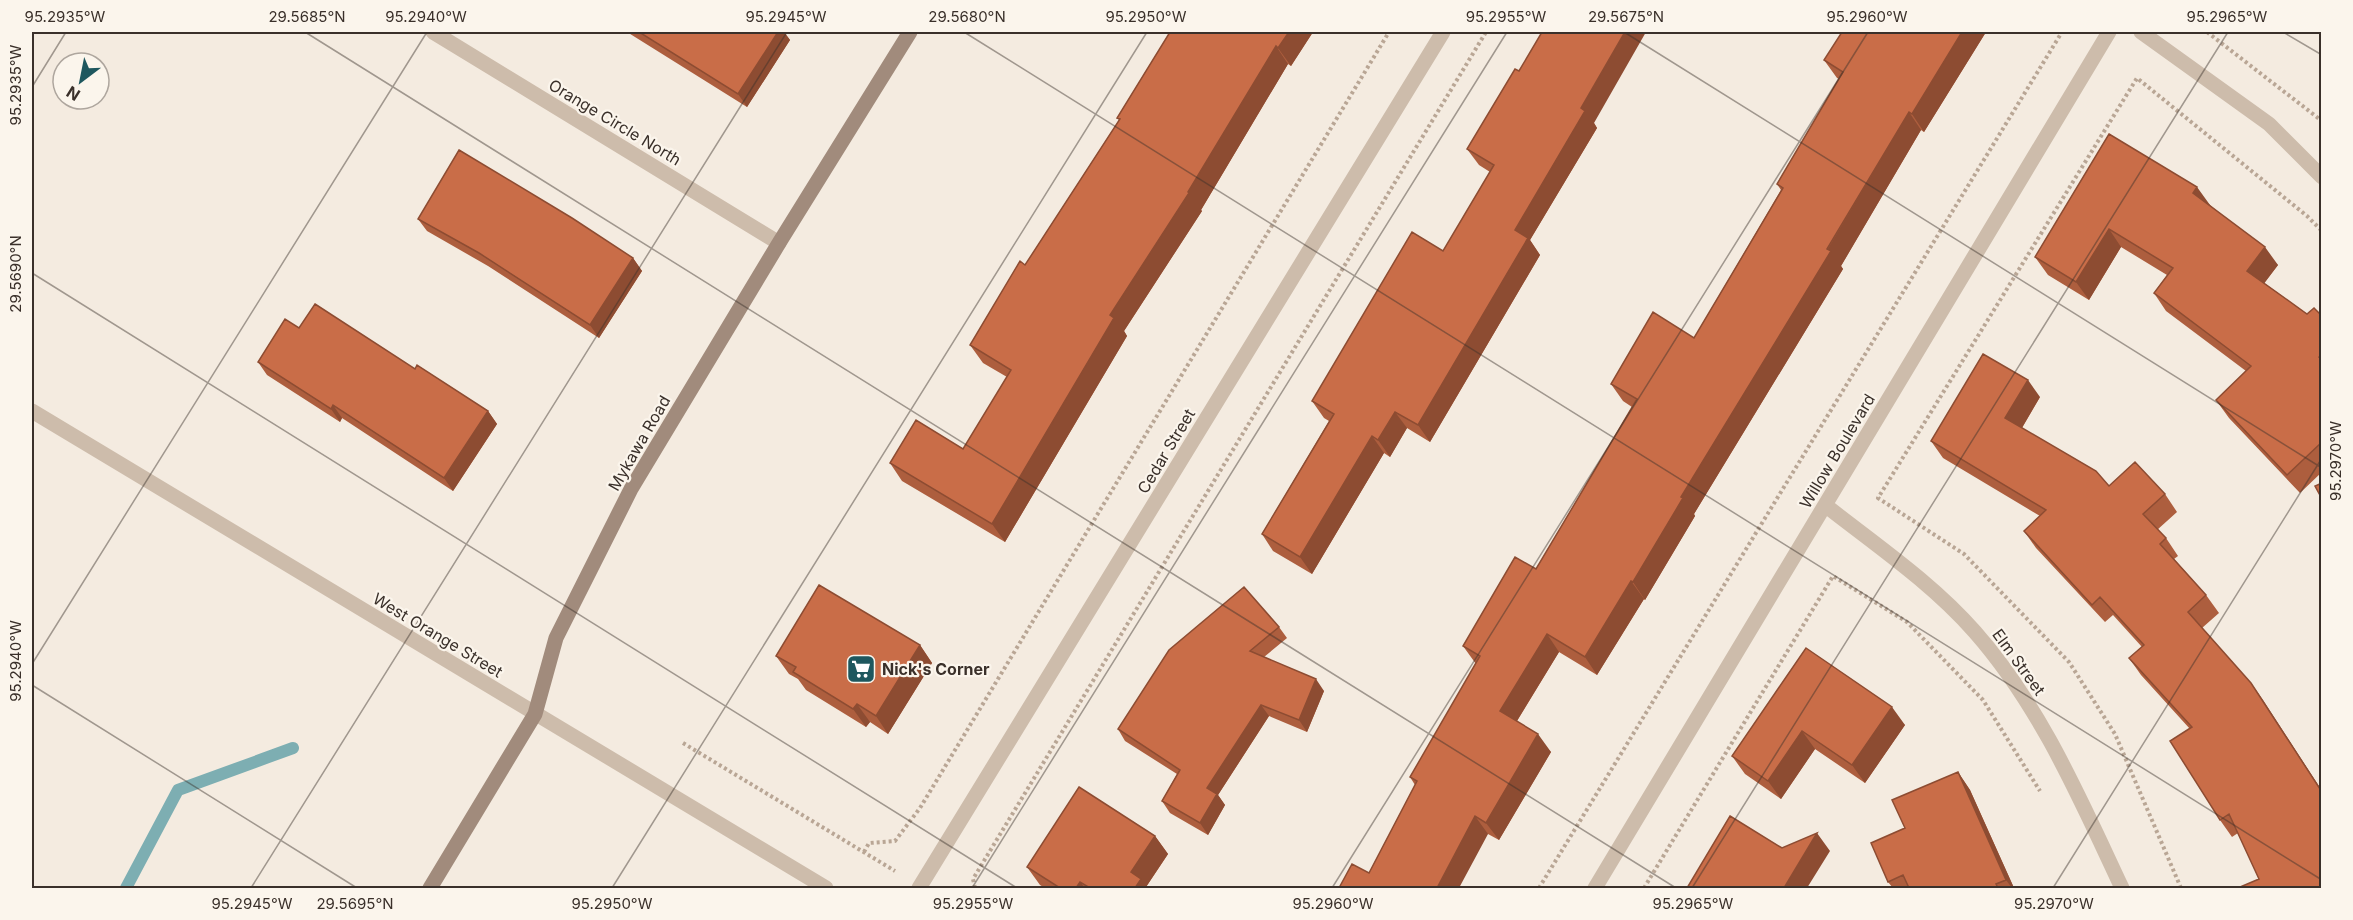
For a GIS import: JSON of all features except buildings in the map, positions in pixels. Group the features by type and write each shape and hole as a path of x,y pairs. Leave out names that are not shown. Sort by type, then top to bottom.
{"main road":[{"name":"Mykawa Road","path":"430,888 535,714 556,639 632,489 779,243 910,32"}],"street":[{"name":"Orange Circle North","path":"433,32 779,243"},
{"name":"Cedar Street","path":"919,887 1443,32"},
{"name":"Willow Boulevard","path":"1595,888 2109,32"},
{"path":"2141,32 2269,124 2322,177"},
{"name":"West Orange Street","path":"32,411 826,888"},
{"name":"Elm Street","path":"1825,505 1924,583 1974,631 2010,676 2058,753 2122,888"}],"path":[{"path":"864,852 869,843 895,842 920,808 1389,32"},
{"path":"975,888 973,879 1486,32"},
{"path":"1539,888 2062,32"},
{"path":"2207,32 2322,121"},
{"path":"2181,888 2115,734 2069,662 1964,554 1878,498 2137,78 2307,216 2322,231"},
{"path":"1644,888 1833,576 1907,622 1983,700 2045,800"},
{"path":"683,743 919,887"}],"waterway":[{"path":"126,888 178,790 293,748"}],"place":[{"name":"Nick's Corner","path":"861,669"}]}
